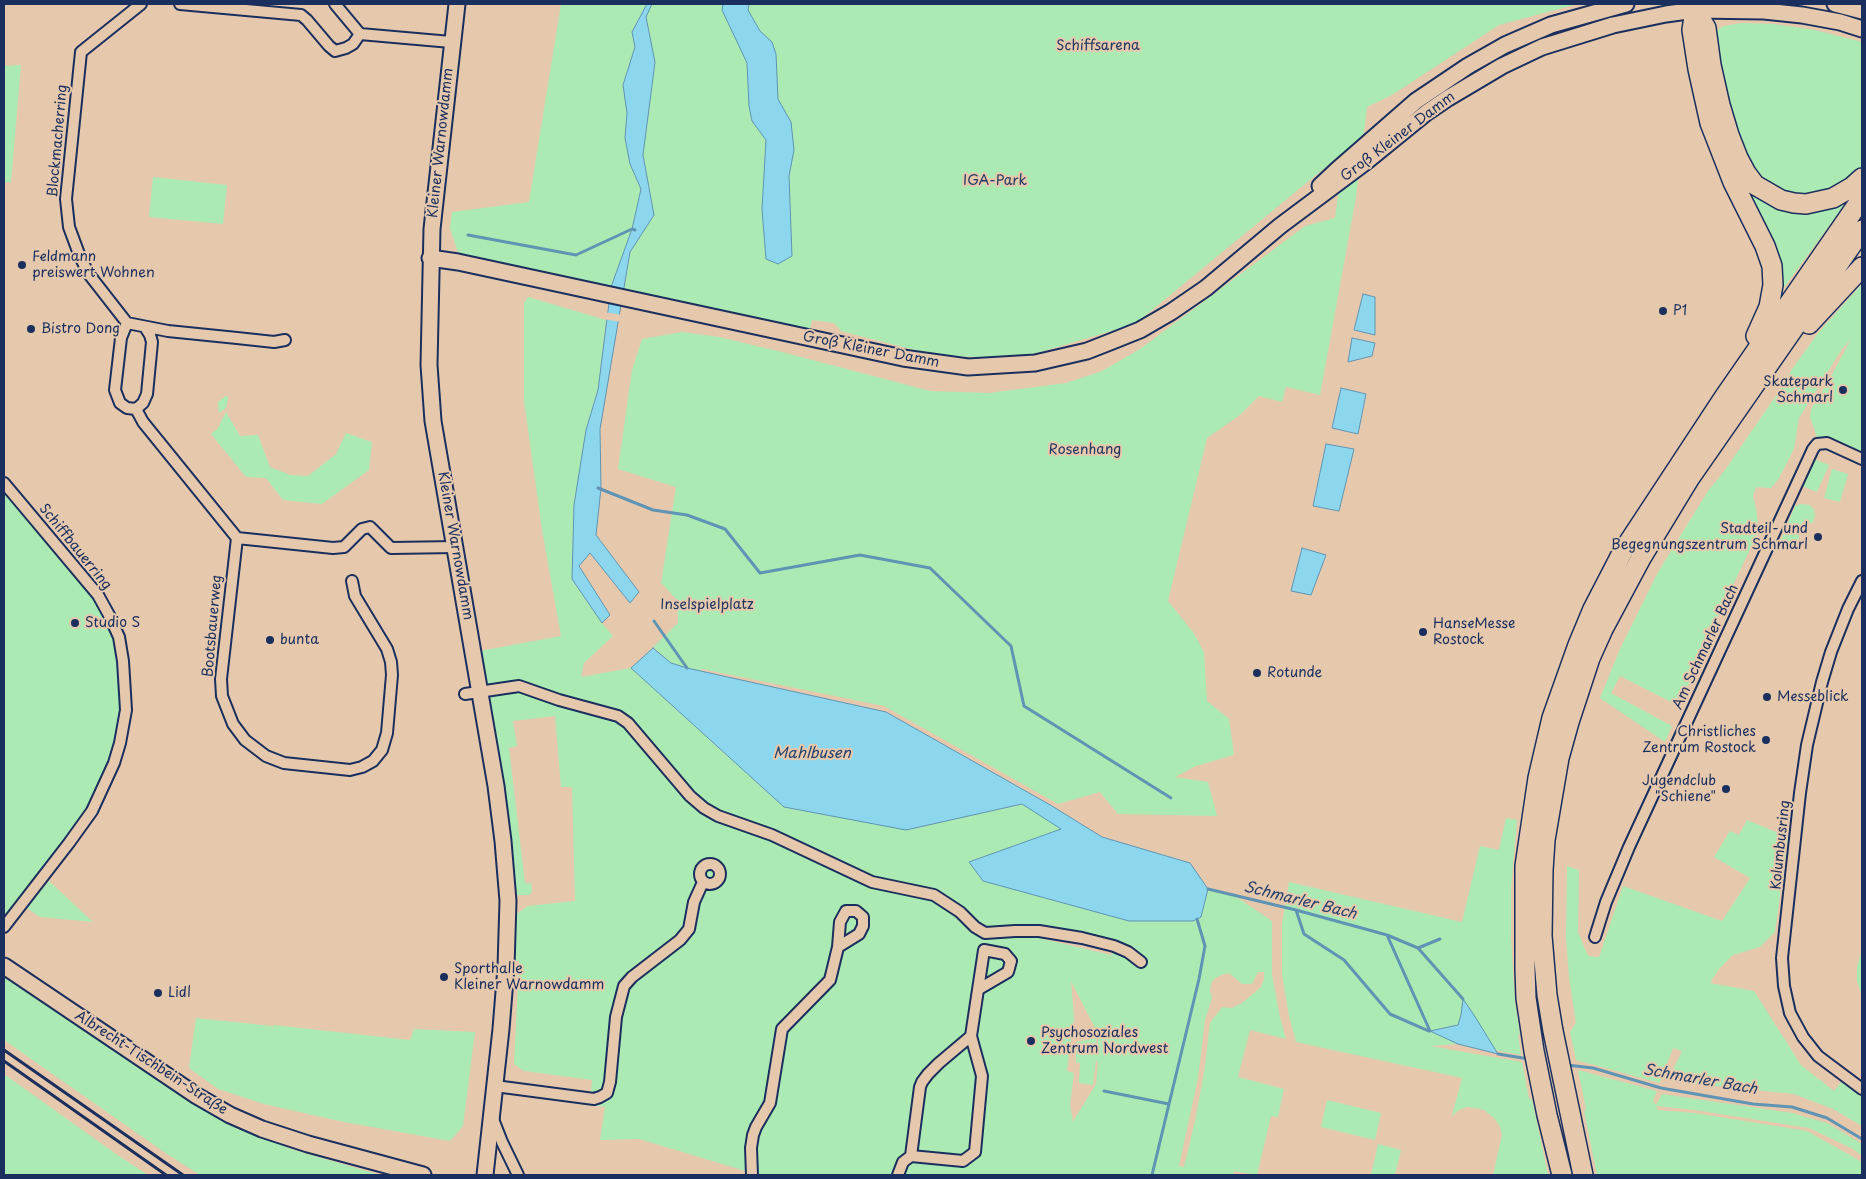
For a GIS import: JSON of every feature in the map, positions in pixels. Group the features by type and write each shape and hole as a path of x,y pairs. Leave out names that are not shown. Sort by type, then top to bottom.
{"highway":[{"path":"1695,7 1706,28 1711,65 1729,135 1742,166 1755,185 1780,200 1794,204 1806,204 1833,198 1852,187 1862,178"},
{"path":"1695,7 1692,30 1698,69 1710,123 1733,182 1765,246 1772,266 1771,296 1764,320 1729,376 1723,399"},
{"path":"1562,1175 1534,1051 1526,998 1525,969 1525,866 1538,778 1552,718 1593,610 1623,551 1723,399 1862,198"},
{"path":"1583,1175 1547,995 1542,920 1543,870 1548,817 1559,758 1580,686 1603,629 1641,558 1689,480 1862,230"},
{"path":"1781,346 1800,335 1862,267"},
{"path":"1547,1115 1546,1139 1554,1175"}],"street":[{"name":"Blockmacherring","path":"128,322 88,273 69,227 66,199 81,52 141,4"},
{"path":"180,4 301,16 307,20 335,51 353,44 360,34"},
{"path":"335,4 360,34 452,42"},
{"name":"Kleiner Warnowdamm","path":"456,4 440,144 430,258 429,342 432,404 499,804 508,901 506,975 485,1175"},
{"name":"Groß Kleiner Damm","path":"1280,226 1337,170 1416,101 1455,74 1505,45 1550,25 1626,4"},
{"path":"1835,4 1862,11"},
{"name":"Groß Kleiner Damm","path":"430,258 458,262 903,358 968,367 1035,363 1087,351 1140,330 1171,312 1206,288 1280,226 1426,113 1502,66 1542,48 1613,25 1695,7 1802,15 1862,28"},
{"path":"145,327 152,342 147,394 144,403 136,409 127,408 120,402 115,390 121,338 128,322 145,327 274,342 285,340"},
{"path":"136,409 143,422 236,538 333,548 344,547 362,529 370,527 391,548 456,547"},
{"name":"Am Schmarler Bach","path":"1595,937 1606,902 1629,848 1813,449 1818,444 1827,443 1862,458"},
{"name":"Schiffbauerring","path":"4,483 98,595 109,615 118,637 123,661 126,710 116,756 92,811 4,927"},
{"name":"Bootsbauerweg","path":"236,538 221,679 222,696 233,724 245,740 258,751 276,760 350,770 362,767 373,761 382,750 386,733 392,675 391,662 387,649 355,596 352,581"},
{"name":"Kolumbusring","path":"1862,581 1848,609 1832,652 1822,682 1807,745 1782,958 1784,986 1790,1013 1803,1037 1818,1056 1862,1089"},
{"path":"465,694 519,686 559,700 618,716 628,723 690,796 704,808 718,816 779,838 872,882 934,895 960,912 975,927 985,933 1015,930 1040,931 1082,938 1114,946 1128,952 1141,962"},
{"path":"495,1086 594,1099 607,1094 610,1082 616,1017 624,986 632,977 680,940 689,929 694,902 703,882"},
{"path":"752,1175 751,1148 753,1135 770,1103 782,1029 830,980 838,947"},
{"name":"Albrecht-Tischbein-Straße","path":"4,966 176,1082 230,1114 262,1129 300,1142 423,1175"},
{"path":"898,1175 903,1162 912,1156 963,1161 975,1152 982,1076 971,1036 979,989"},
{"path":"912,1156 922,1082 939,1063 971,1036"},
{"path":"491,1116 518,1175"}],"green space":[{"path":"561,4 647,4 632,32 635,47 623,85 627,113 625,138 630,164 641,189 632,229 611,287 458,253 450,228 452,212 529,202"},
{"name":"IGA-Park","path":"652,4 1578,4 1499,25 1392,95 1367,107 1356,197 1320,395 1286,387 1282,402 1259,396 1240,415 1207,438 1168,601 1193,632 1204,652 1207,701 1229,719 1234,755 1196,766 1175,777 1208,782 1217,816 1118,814 1100,792 1058,804 884,706 702,669 701,671 671,663 653,647 678,623 677,600 661,583 676,487 618,469 632,370 642,339 682,332 719,337 930,391 989,393 1066,383 1102,371 1140,349 1305,226 1335,218 1344,152 1135,324 1020,358 938,356 841,331 834,323 812,320 810,329 624,289 630,252 653,215 643,155 655,62 646,17"},
{"path":"1742,23 1774,24 1815,30 1862,42 1862,171 1833,192 1797,197 1777,190 1760,178 1745,157 1720,74 1714,32 1724,26"},
{"path":"21,65 11,182 4,182 4,66"},
{"path":"1740,174 1817,211 1826,210 1848,200 1777,297 1736,176"},
{"path":"153,177 227,185 223,224 149,217"},
{"path":"1862,284 1862,455 1818,440 1810,417 1811,409 1851,339 1842,349 1799,418 1794,449 1778,480 1771,488 1756,487 1753,496 1757,514 1758,533 1716,620 1703,632 1708,638 1691,682 1673,703 1620,676 1611,693 1672,726 1665,742 1600,698 1620,649 1658,572 1708,491 1725,470 1818,333"},
{"path":"528,297 606,320 598,390 586,430 574,505 572,579 613,636 584,663 581,677 631,668 781,804 906,830 1022,804 1062,829 969,862 1201,917 1208,889 1235,896 1272,921 1272,975 1286,1039 1250,1030 1238,1077 1284,1089 1278,1117 1271,1116 1257,1175 1234,1171 1233,1175 752,1175 752,1173 639,1139 600,1140 605,1107 590,1105 592,1080 524,1071 514,1064 519,961 513,961 512,917 528,906 575,901 572,787 561,787 555,716 513,721 517,746 509,748 525,883 531,883 532,892 529,895 517,895 513,892 480,651 561,636 542,530 524,401 524,303","holes":["1040,924 1083,932 1116,941 1111,955 1039,938 1016,936 1015,926","1258,972 1264,972 1261,987 1242,1003 1232,1008 1222,1007 1210,1023 1204,1073 1195,1121 1184,1167 1179,1166 1198,1078 1205,1020 1212,998 1211,984 1214,979 1229,973 1242,984 1252,984","1071,981 1098,1034 1098,1056 1096,1038 1076,1042 1076,1063 1080,1063 1079,1083 1093,1085 1096,1061 1098,1061 1096,1084 1071,1125 1073,1121 1070,1105 1074,1073 1067,1071 1074,1018"]},
{"path":"227,395 226,408 219,413 218,402"},
{"path":"226,412 240,436 258,435 270,467 290,475 308,476 336,454 346,433 372,442 369,470 322,504 283,500 266,478 246,477 211,434 218,428"},
{"path":"1814,459 1829,465 1817,492 1802,486"},
{"path":"1832,469 1848,474 1840,502 1824,498"},
{"path":"4,483 98,595 119,637 126,710 99,797 4,927"},
{"path":"1800,504 1809,505 1813,508 1815,514 1813,523 1802,522 1797,546 1794,548 1783,544 1781,540 1795,506"},
{"path":"1506,818 1517,820 1511,888 1511,939 1521,1055 1495,1050 1463,1000 1458,1025 1431,1031 1458,1044 1430,1046 1522,1062 1548,1175 1493,1175 1502,1135 1500,1127 1495,1119 1484,1110 1467,1107 1459,1110 1452,1116 1462,1078 1296,1042 1289,1016 1282,974 1282,924 1289,882 1462,922 1480,846 1499,850"},
{"path":"1747,820 1788,837 1775,932 1760,947 1733,955 1719,969 1710,983 1754,991 1801,1065 1834,1091 1841,1082 1862,1097 1862,1126 1833,1109 1794,1094 1668,1080 1682,1051 1673,1048 1660,1083 1576,1060 1570,1032 1576,1023 1569,977 1566,938 1567,866 1579,870 1578,932 1588,956 1599,957 1623,886 1722,921 1750,878 1714,857 1730,831 1739,835"},
{"path":"49,881 93,922 40,917 27,908"},
{"path":"1862,949 1862,996 1857,981 1857,967"},
{"path":"4,976 155,1078 202,1107 249,1131 291,1149 380,1175 200,1175 4,1040"},
{"path":"196,1018 272,1026 272,1031 273,1025 410,1040 414,1029 475,1032 463,1126 450,1141 344,1122 264,1104 218,1089 189,1068"},
{"path":"1578,1070 1657,1091 1653,1101 1656,1105 1662,1094 1792,1113 1827,1123 1862,1144 1862,1156 1853,1149 1809,1128 1695,1110 1656,1106 1658,1110 1695,1113 1807,1131 1862,1162 1862,1175 1597,1175"},
{"path":"4,1074 116,1154 148,1175 4,1175"},
{"path":"1327,1100 1381,1113 1375,1140 1321,1127"},
{"path":"1378,1144 1401,1150 1395,1175 1371,1175"}],"water":[{"path":"647,4 652,4 646,17 655,62 643,155 654,215 630,252 600,429 601,488 596,535 639,592 630,603 590,553 579,566 610,615 602,623 572,579 574,505 586,430 598,390 611,287 632,229 641,189 630,164 625,138 627,113 623,85 635,47 632,32"},
{"path":"723,4 749,4 748,10 760,31 772,42 776,54 778,99 791,122 794,150 789,176 792,256 778,264 766,259 762,209 766,140 752,121 749,106 747,63 722,10"},
{"path":"1363,294 1375,297 1375,335 1354,330"},
{"path":"1352,338 1375,343 1372,356 1348,362"},
{"path":"1341,388 1366,394 1358,434 1332,428"},
{"path":"1326,444 1354,449 1339,511 1313,506"},
{"path":"1302,548 1326,555 1311,595 1291,591"},
{"name":"Mahlbusen","path":"653,648 671,663 687,668 886,712 1052,806 1102,837 1190,863 1208,889 1201,917 1193,921 1129,921 983,881 969,862 1061,829 1022,804 906,830 784,807 631,668"},
{"path":"1463,999 1498,1054 1458,1044 1430,1031 1458,1025"}],"pier":[{"path":"604,312 622,315 621,322 603,319"}],"waterway":[{"path":"468,235 576,255 632,229 635,230"},
{"path":"598,488 653,510 687,515 725,529 760,573 860,555 930,568 1011,646 1024,706 1171,798"},
{"path":"654,621 687,668"},
{"name":"Schmarler Bach","path":"1208,889 1296,910 1387,935 1430,1031"},
{"path":"1296,910 1304,934 1344,960 1390,1014 1429,1031"},
{"path":"1152,1175 1199,979 1205,946 1197,919"},
{"name":"Schmarler Bach","path":"1387,935 1418,948 1463,999"},
{"name":"Schmarler Bach","path":"1418,948 1440,939"},
{"name":"Schmarler Bach","path":"1498,1054 1529,1059"},
{"name":"Schmarler Bach","path":"1567,1065 1593,1068 1661,1088 1753,1104 1792,1107 1827,1118 1862,1139"},
{"path":"1104,1091 1169,1104"}],"railway":[{"path":"4,1050 183,1175"},
{"path":"4,1061 166,1175"}],"place":[{"name":"Feldmann preiswert Wohnen","path":"22,265"},
{"name":"P1","path":"1663,311"},
{"name":"Bistro Dong","path":"31,329"},
{"name":"Skatepark Schmarl","path":"1843,390"},
{"name":"Stadteil- und Begegnungszentrum Schmarl","path":"1818,537"},
{"name":"Studio S","path":"75,623"},
{"name":"HanseMesse Rostock","path":"1423,632"},
{"name":"bunta","path":"270,640"},
{"name":"Rotunde","path":"1257,673"},
{"name":"Messeblick","path":"1767,697"},
{"name":"Christliches Zentrum Rostock","path":"1766,740"},
{"name":"Jugendclub \"Schiene\"","path":"1726,789"},
{"name":"Sporthalle Kleiner Warnowdamm","path":"444,977"},
{"name":"Lidl","path":"158,993"},
{"name":"Psychosoziales Zentrum Nordwest","path":"1031,1041"}],"park label":[{"name":"Schiffsarena","path":"1098,46"},
{"name":"Rosenhang","path":"1085,450"},
{"name":"Inselspielplatz","path":"707,605"}]}
